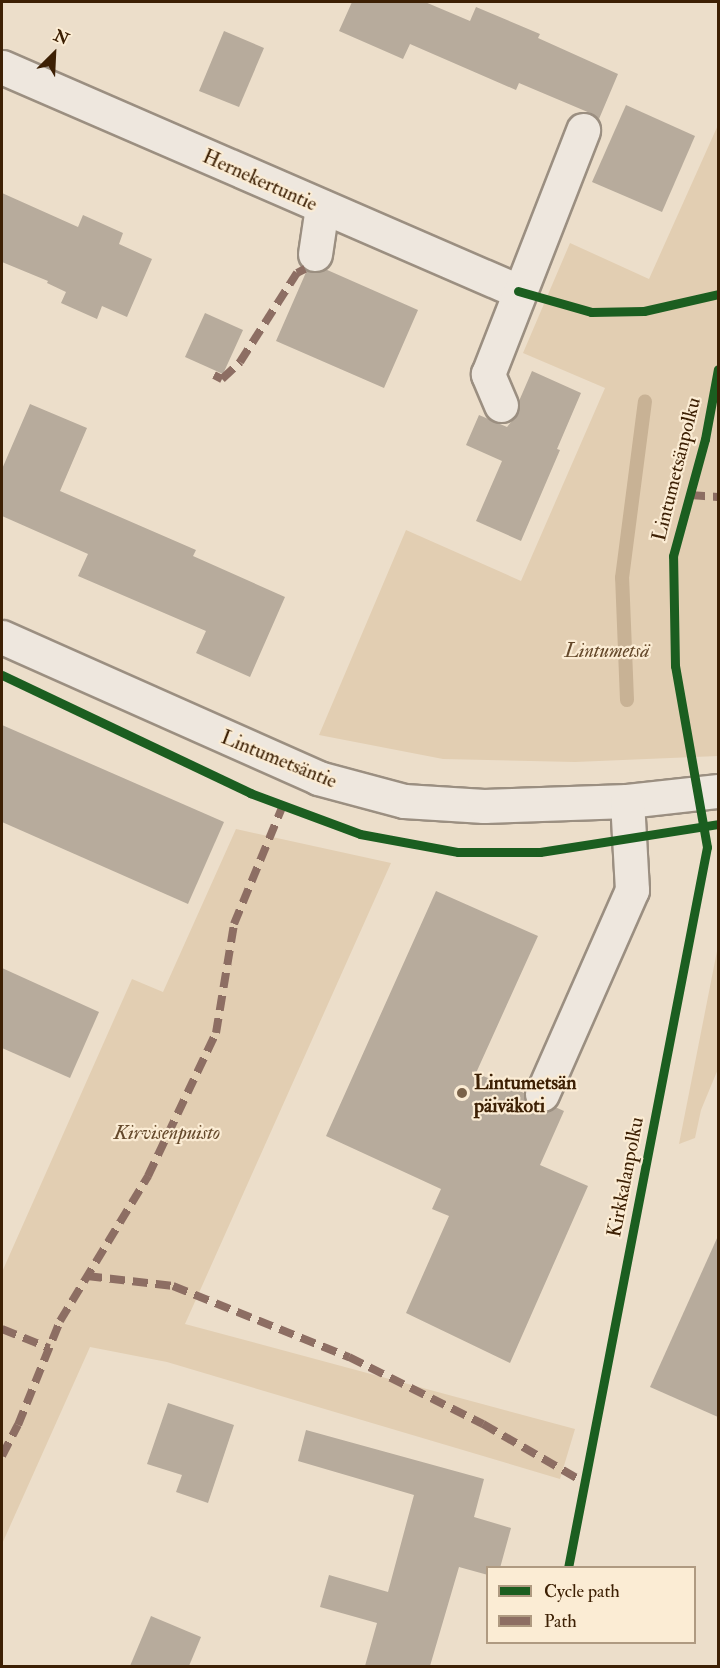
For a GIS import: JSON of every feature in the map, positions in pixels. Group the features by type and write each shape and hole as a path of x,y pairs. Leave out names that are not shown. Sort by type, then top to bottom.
{"street":[{"name":"Hernekertuntie","path":"2,67 518,291"},
{"path":"501,405 488,374 518,291 583,130"},
{"path":"315,254 322,207"},
{"name":"Lintumetsäntie","path":"2,637 318,778 404,801 484,806 627,801 718,791"},
{"path":"542,1094 632,890 627,801"}],"green space":[{"name":"Lintumetsä","path":"718,125 718,756 575,762 443,759 319,735 406,530 521,581 605,388 523,353 570,243 649,279"},
{"name":"Kirvisenpuisto","path":"236,829 391,863 185,1324 575,1429 560,1479 167,1362 90,1347 2,1544 2,1272 132,979 163,992"},
{"path":"718,946 718,1069 701,1110 695,1138 679,1144"}],"building":[{"path":"352,2 425,2 470,21 476,7 540,34 538,38 618,74 599,119 519,83 516,90 410,44 403,59 339,31"},
{"path":"224,31 264,48 239,107 199,91"},
{"path":"626,105 695,136 662,212 592,182"},
{"path":"2,193 78,227 83,215 123,233 119,244 152,259 127,317 102,306 97,319 61,303 66,292 47,283 48,281 2,262"},
{"path":"325,269 418,310 384,388 276,341 307,270 313,273"},
{"path":"205,313 243,330 223,374 185,357"},
{"path":"532,371 581,393 557,449 560,450 521,541 476,521 502,461 466,445 479,415 507,427 516,416 519,401"},
{"path":"30,404 87,428 60,491 196,550 193,556 285,597 250,677 196,653 206,631 78,576 88,554 2,516 2,469"},
{"path":"2,725 224,822 188,904 2,822"},
{"path":"436,891 538,936 476,1073 524,1093 527,1105 535,1111 545,1113 555,1107 564,1111 540,1165 588,1186 510,1363 406,1313 449,1216 432,1209 441,1189 326,1136"},
{"path":"2,968 99,1012 70,1078 2,1048"},
{"path":"718,1236 718,1417 650,1387"},
{"path":"168,1403 234,1425 208,1503 176,1492 182,1475 147,1464"},
{"path":"306,1430 484,1479 474,1517 511,1528 501,1566 486,1566 486,1574 459,1567 430,1666 365,1666 377,1623 320,1607 329,1575 388,1592 414,1495 298,1461"},
{"path":"151,1616 201,1637 189,1666 130,1666"}],"waterway":[{"path":"627,700 622,578 645,401"}],"marked path":[{"path":"214,375 222,379 240,362 297,273 305,269"},
{"path":"690,495 718,497"},
{"path":"2,1456 18,1425 60,1321 148,1176 216,1033 234,924 283,805"},
{"path":"87,1276 173,1286 349,1357 483,1424 585,1483"},
{"path":"2,1329 49,1348"}],"cycle path":[{"path":"518,291 591,312 644,311 718,294"},
{"name":"Lintumetsänpolku","path":"568,1566 707,847 675,666 673,556 705,439 718,369"},
{"path":"2,675 250,793 360,834 458,852 540,852 718,824"}],"place":[{"name":"Lintumetsän päiväkoti","path":"462,1093"}]}
